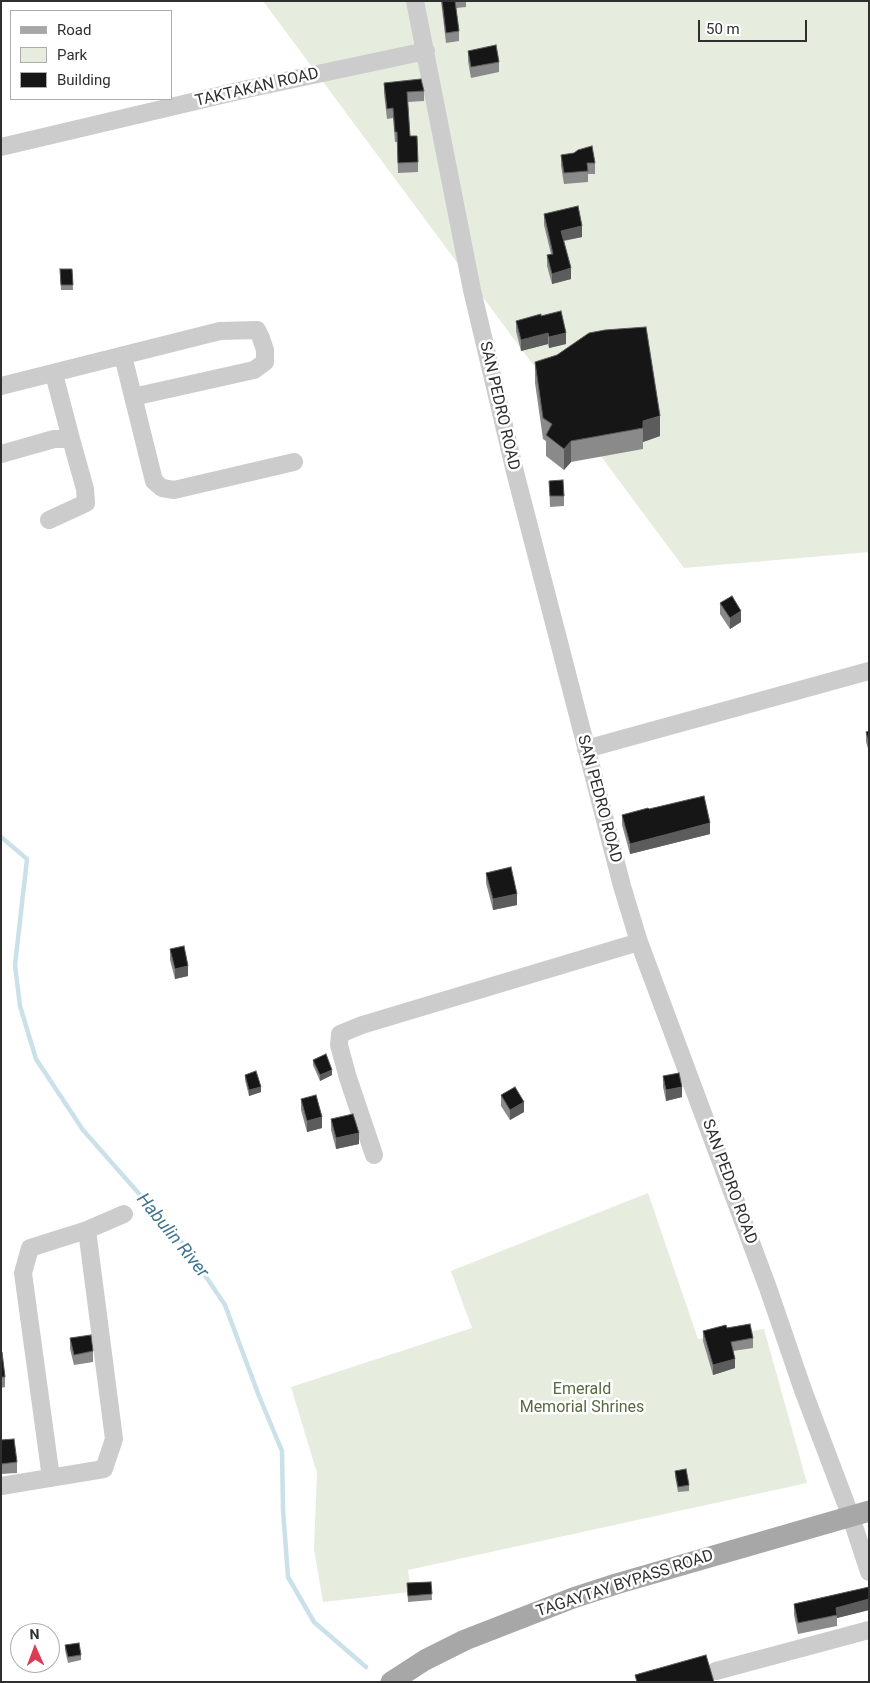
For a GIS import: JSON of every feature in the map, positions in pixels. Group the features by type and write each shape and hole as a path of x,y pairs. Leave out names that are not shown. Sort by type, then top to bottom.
{"main road":[{"name":"TAGAYTAY BYPASS ROAD","path":"391,1682 425,1660 465,1640 572,1598 860,1514"}],"street":[{"name":"SAN PEDRO ROAD","path":"415,1 472,290 515,472 622,886 640,942 768,1288 803,1390 860,1514 869,1572"},
{"name":"TAKTAKAN ROAD","path":"1,147 247,89 426,51"},
{"path":"1,386 220,331 257,330 265,350 265,362 254,370 133,397"},
{"path":"123,356 154,481 162,488 174,490 294,462"},
{"path":"48,520 86,503 85,488 54,374"},
{"path":"1,454 54,439 71,439"},
{"path":"586,749 869,671"},
{"path":"374,1155 348,1078 339,1045 340,1034 362,1025 640,942"},
{"path":"51,1478 23,1273 30,1248 87,1230 124,1214"},
{"path":"1,1486 104,1469 114,1439 87,1230"},
{"path":"716,1671 869,1630"}],"green space":[{"path":"263,1 869,1 869,552 684,568"},
{"name":"Emerald Memorial Shrines","path":"648,1193 698,1339 764,1329 807,1483 408,1570 411,1592 323,1602 314,1549 317,1473 291,1387 472,1328 451,1271"}],"building":[{"path":"442,1 455,1 459,31 446,33"},
{"path":"496,45 499,62 471,67 468,51"},
{"path":"421,79 424,91 407,92 410,136 417,136 418,162 398,163 397,132 395,132 393,108 387,109 384,83"},
{"path":"592,146 595,163 587,163 588,171 564,173 561,155 574,153"},
{"path":"578,206 582,226 561,231 571,268 552,274 547,255 553,254 544,214"},
{"path":"60,269 72,269 73,285 61,285"},
{"path":"561,311 566,333 549,337 548,333 521,340 516,321"},
{"path":"646,327 660,416 643,421 643,428 571,441 564,449 546,435 552,424 543,418 535,362 557,355 589,333"},
{"path":"563,480 564,496 550,496 549,481"},
{"path":"732,596 741,611 730,618 720,603"},
{"path":"869,731 869,742 866,732"},
{"path":"704,796 710,823 630,844 622,815"},
{"path":"511,867 517,894 493,899 486,873"},
{"path":"184,946 188,966 175,969 170,949"},
{"path":"326,1054 332,1070 320,1075 313,1060"},
{"path":"256,1071 261,1087 249,1090 245,1075"},
{"path":"679,1073 682,1087 666,1090 663,1076"},
{"path":"515,1087 524,1102 510,1110 501,1095"},
{"path":"316,1095 322,1117 307,1121 301,1099"},
{"path":"353,1114 359,1133 336,1138 331,1119"},
{"path":"750,1324 753,1338 731,1342 735,1359 713,1365 703,1331 726,1325 727,1328"},
{"path":"91,1335 93,1351 74,1355 70,1338"},
{"path":"2,1352 5,1377 1,1377"},
{"path":"14,1439 17,1462 1,1464 1,1440"},
{"path":"686,1469 689,1485 678,1487 675,1471"},
{"path":"431,1582 432,1594 408,1596 407,1583"},
{"path":"869,1587 869,1599 836,1608 837,1615 798,1623 794,1604"},
{"path":"79,1643 81,1655 68,1657 65,1645"},
{"path":"706,1655 714,1682 637,1682 635,1675"}],"waterway":[{"name":"Habulin River","path":"1,837 27,859 15,965 20,1006 36,1059 83,1130 186,1247 225,1305 282,1451 283,1510 288,1577 314,1622 366,1667"}]}
